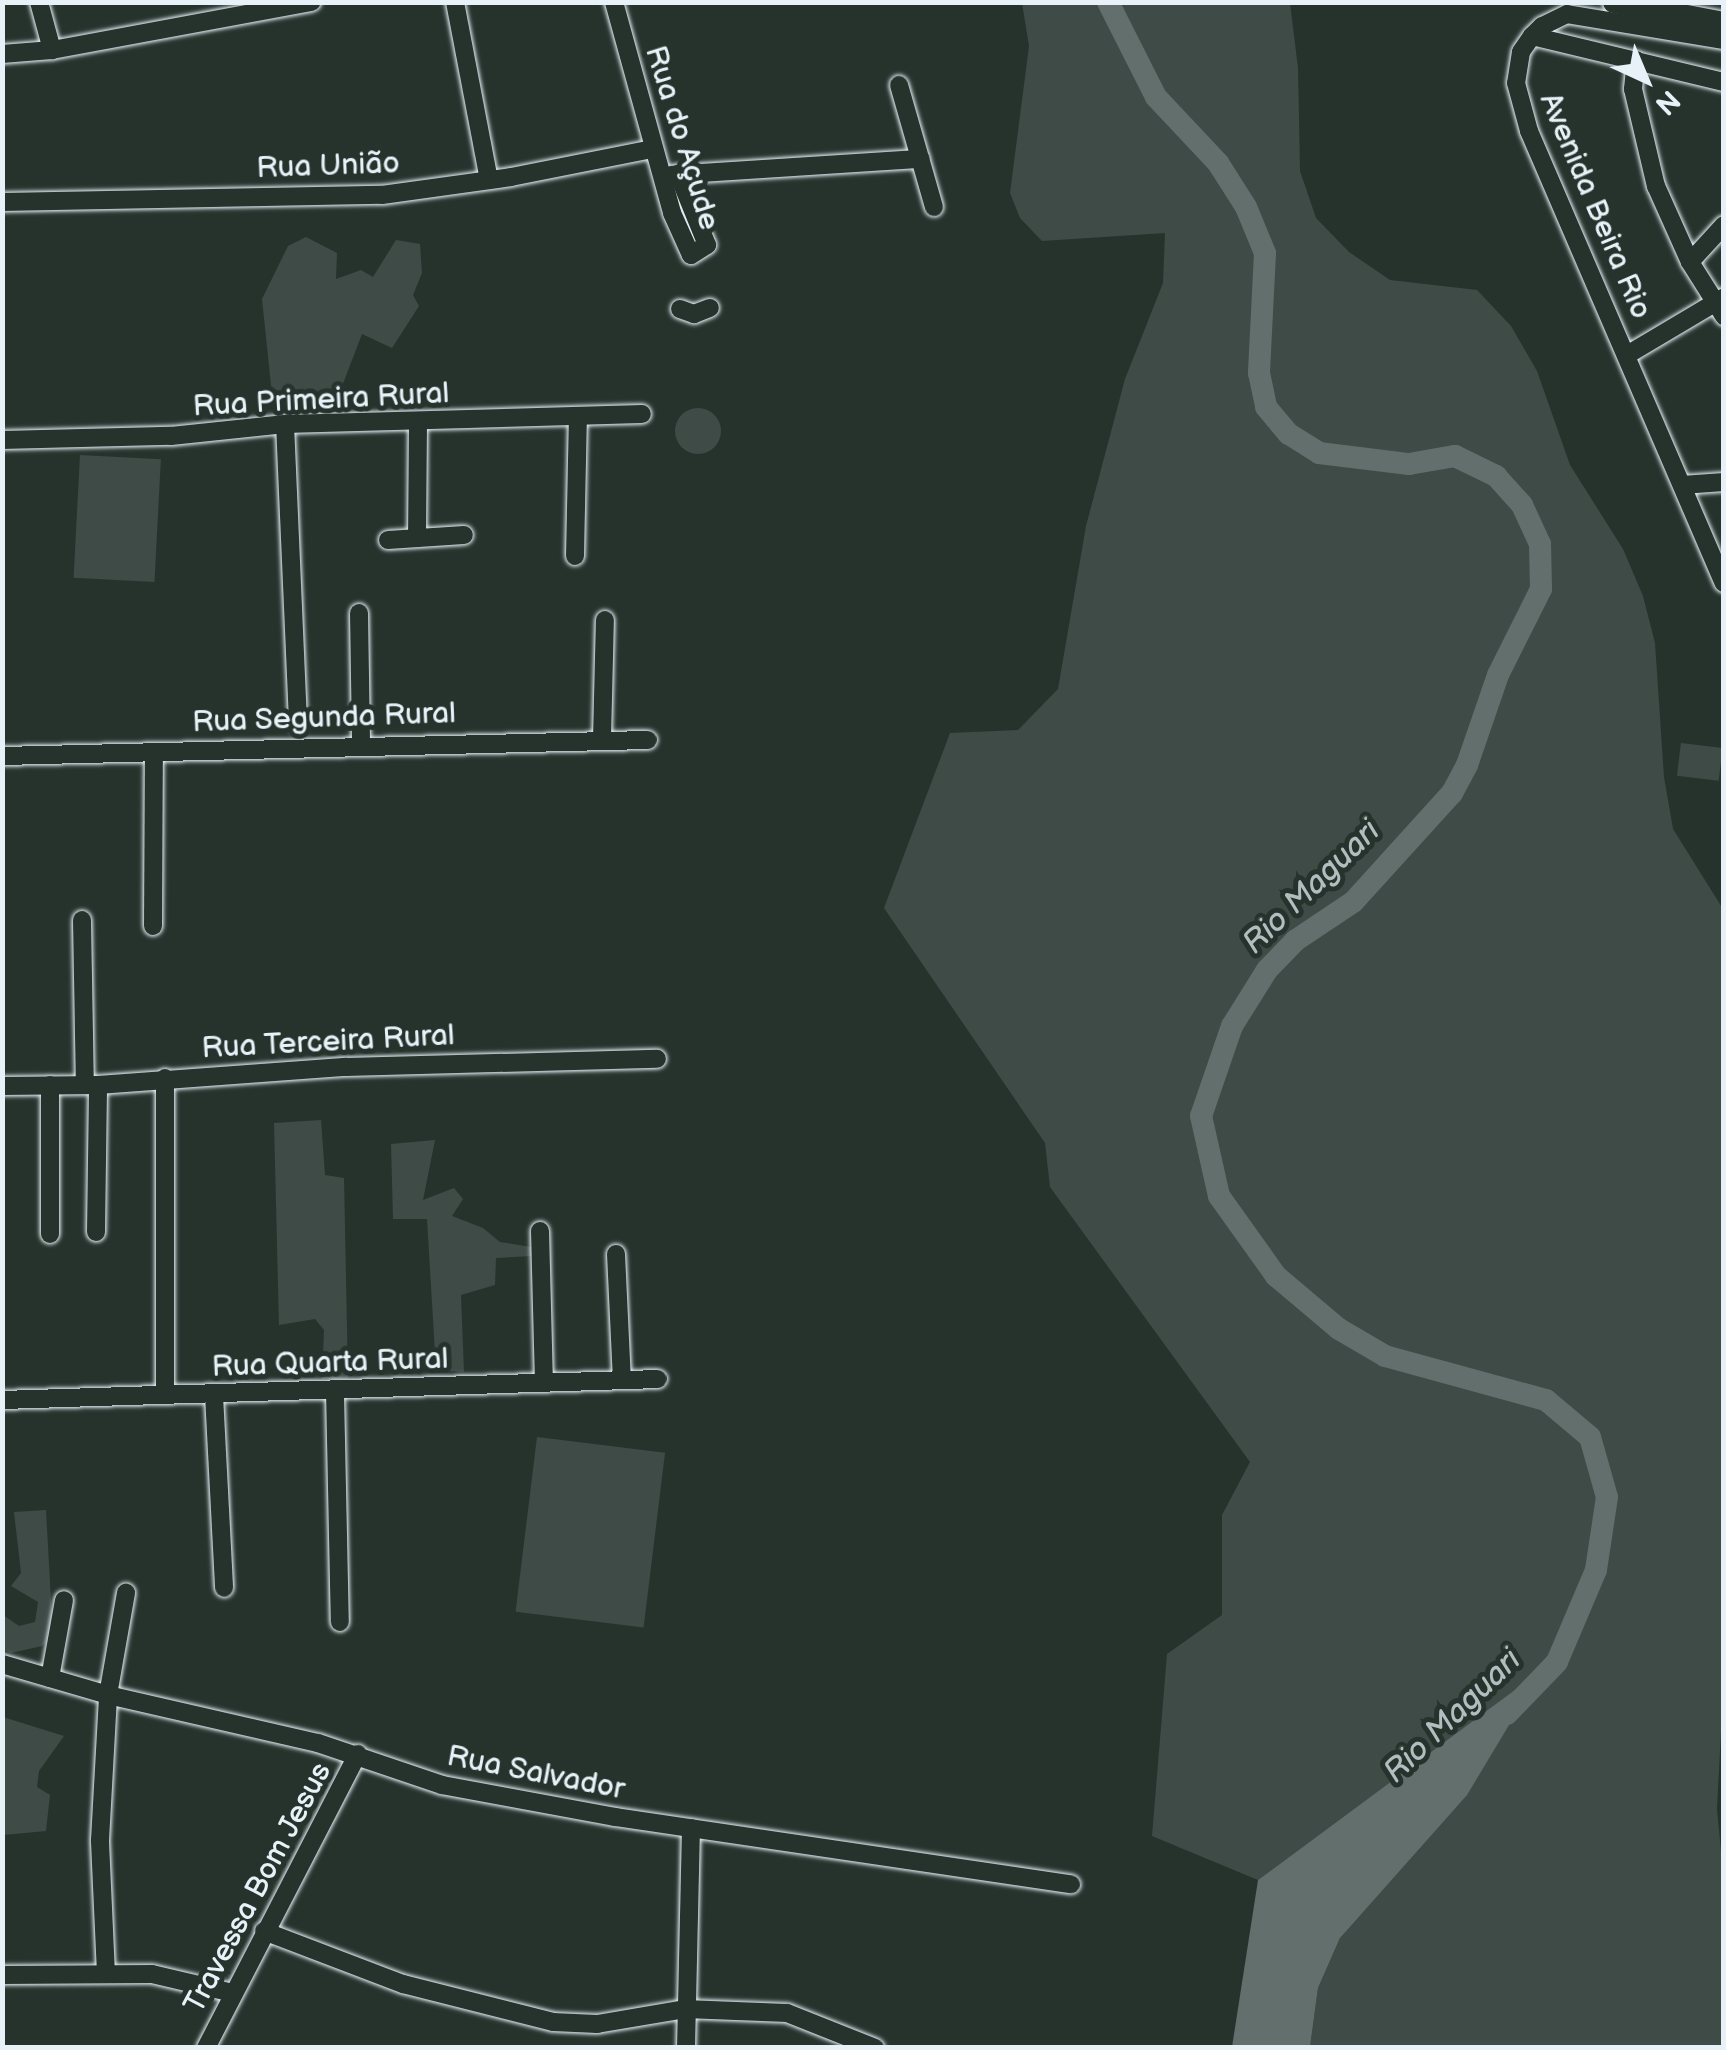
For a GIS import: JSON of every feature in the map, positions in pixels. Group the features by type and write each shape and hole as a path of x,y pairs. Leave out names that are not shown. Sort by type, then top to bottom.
{"main road":[{"path":"1614,2 1650,17 1720,25"}],"street":[{"path":"39,2 52,50"},
{"path":"2,54 52,50 312,2"},
{"path":"455,2 489,180"},
{"name":"Rua do Açude","path":"614,2 652,149 669,175 920,160"},
{"path":"1532,36 1542,26 1567,14 1650,17"},
{"path":"1532,36 1724,82"},
{"name":"Avenida Beira Rio","path":"1532,36 1516,70 1518,99 1724,583"},
{"path":"1627,354 1720,305 1690,262 1656,186 1633,89 1636,60"},
{"path":"899,84 934,207"},
{"name":"Rua União","path":"2,202 382,194 489,180 652,149"},
{"path":"1690,262 1724,225"},
{"path":"680,309 694,314 710,308"},
{"name":"Rua Primeira Rural","path":"2,440 170,436 285,424 642,414"},
{"path":"574,556 578,416"},
{"path":"417,538 418,423"},
{"path":"285,424 298,725"},
{"path":"1682,485 1724,482"},
{"path":"388,540 464,535"},
{"path":"359,613 361,745"},
{"path":"605,743 606,620"},
{"name":"Rua Segunda Rural","path":"2,756 154,752 222,745 648,740"},
{"path":"153,926 154,752"},
{"path":"82,920 96,1232"},
{"name":"Rua Terceira Rural","path":"2,1086 534,1057 594,1065 657,1059"},
{"path":"164,1395 165,1078"},
{"path":"50,1085 50,1234"},
{"path":"540,1231 544,1383"},
{"path":"616,1254 622,1380"},
{"name":"Rua Quarta Rural","path":"2,1400 658,1379"},
{"path":"335,1392 340,1622"},
{"path":"214,1395 224,1588"},
{"path":"106,1974 100,1840 108,1695 126,1593"},
{"path":"50,1678 64,1600"},
{"name":"Rua Salvador","path":"2,1664 108,1695 358,1754 442,1785 691,1828 1071,1884"},
{"name":"Travessa Bom Jesus","path":"206,2048 358,1754"},
{"path":"686,2048 691,1828"},
{"path":"264,1931 403,1984 553,2022 596,2024 684,2009 787,2013 875,2048"},
{"path":"2,1975 152,1974 233,1993"}],"shaded area":[{"path":"1022,3 1290,3 1298,68 1300,171 1316,218 1349,252 1390,280 1477,290 1511,326 1537,371 1570,465 1623,549 1643,596 1655,643 1664,777 1673,829 1723,909 1724,1674 1717,1809 1724,1883 1723,2047 1310,2047 1318,1988 1340,1938 1394,1872 1540,1672 1258,1880 1152,1836 1167,1654 1222,1615 1222,1515 1250,1462 1050,1187 1045,1143 884,908 950,733 1018,730 1058,689 1086,526 1125,379 1163,283 1165,233 1042,241 1020,218 1010,193 1029,46"},
{"path":"306,237 337,253 336,279 361,270 373,277 396,240 420,244 422,273 413,295 419,306 392,348 362,334 331,415 274,414 262,299 288,246"},
{"path":"698,408 715,414 721,431 715,448 698,454 681,448 675,431 681,414"},
{"path":"80,455 161,459 154,582 74,578"},
{"path":"1681,743 1723,748 1719,781 1677,776"},
{"path":"321,1120 325,1175 344,1178 348,1379 322,1379 324,1330 315,1319 279,1325 274,1123"},
{"path":"435,1140 423,1200 454,1188 463,1199 452,1216 483,1228 500,1242 531,1247 533,1256 496,1258 495,1285 461,1295 464,1372 436,1370 427,1219 393,1219 391,1144"},
{"path":"537,1437 665,1453 644,1627 516,1612"},
{"path":"46,1510 53,1637 42,1646 11,1653 3,1649 3,1615 19,1626 35,1622 38,1602 11,1586 21,1573 14,1512"},
{"path":"1542,1670 1467,1795 1340,1938 1318,1988 1310,2047 1232,2047 1258,1880"},
{"path":"3,1717 64,1736 39,1771 37,1787 50,1795 46,1831 3,1835"}],"waterway":[{"name":"Rio Maguari","path":"1108,2 1156,97 1218,163 1246,207 1265,253 1259,373 1266,407 1289,434 1319,453 1409,464 1455,456 1496,476 1522,505 1540,544 1541,589 1498,675 1467,765 1452,793 1353,902 1296,940 1267,970 1232,1026 1201,1116 1219,1196 1276,1276 1339,1329 1385,1356 1546,1400 1590,1437 1607,1497 1596,1570 1557,1662 1507,1714"}]}
